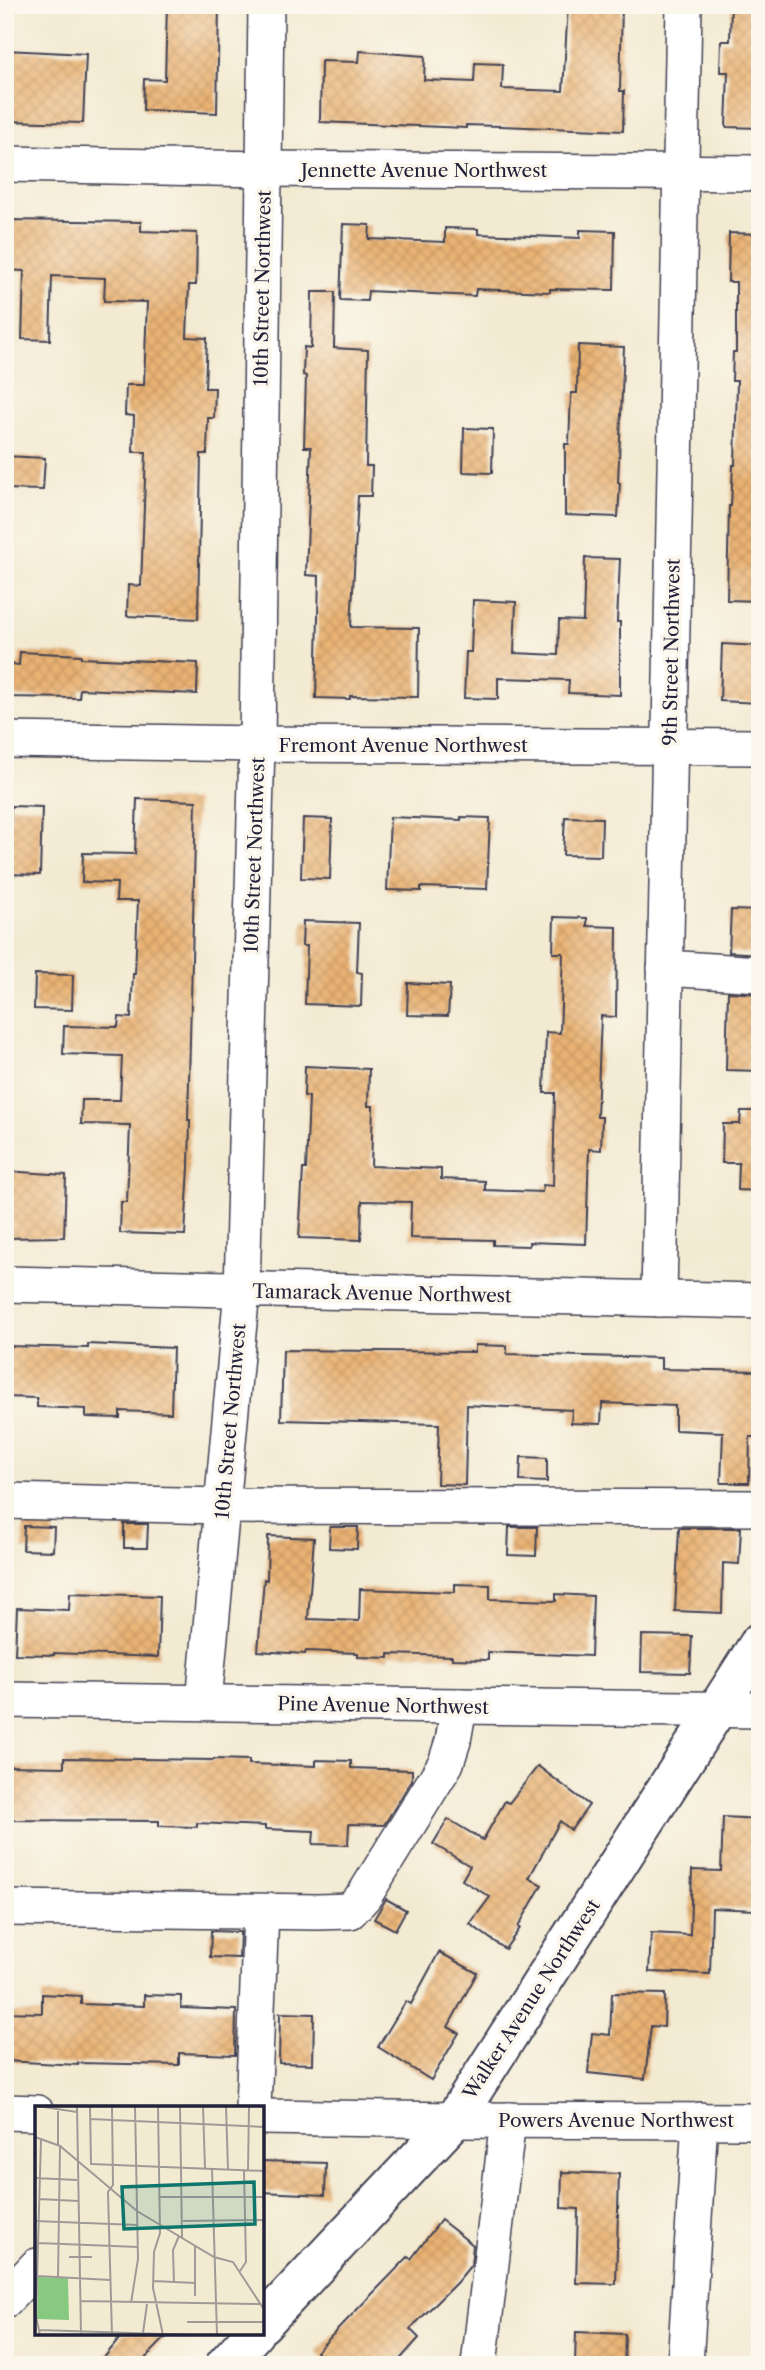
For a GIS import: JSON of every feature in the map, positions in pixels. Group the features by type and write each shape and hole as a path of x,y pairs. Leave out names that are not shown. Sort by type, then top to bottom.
{"main road":[{"name":"Walker Avenue Northwest","path":"264,2322 454,2120 760,1642"},
{"path":"225,2365 252,2335"}],"street":[{"name":"10th Street Northwest","path":"204,1702 242,1290 257,744 266,5"},
{"name":"9th Street Northwest","path":"659,1299 684,5"},
{"name":"Jennette Avenue Northwest","path":"5,164 760,173"},
{"name":"Fremont Avenue Northwest","path":"5,740 760,747"},
{"path":"665,968 760,974"},
{"name":"Tamarack Avenue Northwest","path":"5,1284 760,1301"},
{"path":"5,1500 222,1506 760,1508"},
{"name":"Pine Avenue Northwest","path":"5,1700 760,1710"},
{"path":"5,1908 350,1911 364,1896 446,1763 459,1706"},
{"path":"253,2106 261,1912"},
{"path":"5,2112 35,2113"},
{"name":"Powers Avenue Northwest","path":"264,2117 760,2120"},
{"path":"479,2365 508,2120"},
{"path":"685,2365 700,2120"},
{"path":"5,2300 35,2268"}],"building":[{"path":"167,5 219,5 217,113 143,110 144,79 165,80"},
{"path":"568,5 622,5 620,91 624,91 623,131 320,122 321,61 359,62 360,51 425,56 424,80 474,82 475,63 503,64 502,89 563,91"},
{"path":"731,5 760,5 760,128 726,127 728,72 720,72 721,41 730,41"},
{"path":"5,50 86,54 83,123 5,121"},
{"path":"6,220 141,222 141,231 197,233 196,285 189,285 187,337 207,338 205,388 215,388 214,418 208,418 207,454 201,454 198,619 127,616 128,585 141,586 146,452 133,452 134,416 125,415 126,385 144,385 147,302 104,301 105,278 52,276 50,340 22,339 24,271 5,270"},
{"path":"343,224 370,225 369,239 445,242 445,228 478,229 478,234 580,238 580,230 615,231 614,290 550,289 550,292 476,289 475,296 368,291 367,301 340,300"},
{"path":"729,233 760,234 760,601 727,600 729,506 735,465 737,381 732,381 733,352 736,352 736,282 728,282"},
{"path":"312,292 335,292 334,348 368,350 366,466 372,466 371,496 358,496 351,627 419,628 418,697 316,698 319,576 306,575 311,447 304,447 306,376 303,375 304,347 311,348"},
{"path":"578,345 624,347 618,517 565,515 565,444 569,444 571,393 577,393"},
{"path":"464,428 493,429 492,473 463,472"},
{"path":"5,456 45,458 43,490 5,489"},
{"path":"585,558 620,559 617,622 620,622 620,695 568,693 569,680 498,678 498,699 464,698 466,652 471,652 473,600 516,602 514,653 558,655 559,620 583,621"},
{"path":"722,644 760,646 759,703 720,701"},
{"path":"20,652 81,655 81,658 198,663 197,694 80,689 79,698 5,697 5,664 19,665"},
{"path":"137,799 196,801 189,1167 185,1235 120,1233 121,1202 127,1202 130,1125 81,1124 82,1100 120,1100 122,1056 63,1054 64,1026 118,1027 119,1017 131,1018 138,901 116,901 117,883 82,882 83,853 135,854"},
{"path":"11,806 42,807 40,875 8,874"},
{"path":"390,817 461,820 461,817 490,818 487,889 421,887 421,891 387,890"},
{"path":"565,817 602,818 601,856 563,855"},
{"path":"303,818 332,819 330,879 301,878"},
{"path":"731,910 760,911 760,954 729,952"},
{"path":"554,917 587,918 587,926 617,927 616,1017 601,1016 597,1117 602,1117 601,1150 589,1149 586,1244 529,1242 529,1246 493,1245 493,1240 410,1238 411,1202 362,1201 361,1240 299,1238 303,1169 306,1169 309,1097 304,1096 305,1066 369,1069 368,1106 373,1106 371,1166 441,1169 441,1179 485,1181 485,1190 542,1192 543,1185 553,1186 555,1093 544,1093 546,1032 560,1033 563,953 553,953"},
{"path":"303,921 359,923 357,972 362,973 361,1006 305,1004 307,946 302,946"},
{"path":"35,974 73,975 72,1010 34,1009"},
{"path":"408,983 450,985 448,1016 407,1015"},
{"path":"728,992 760,994 760,1071 726,1070"},
{"path":"741,1111 760,1111 760,1191 738,1190 739,1163 722,1163 723,1124 740,1124"},
{"path":"5,1171 66,1175 64,1237 5,1238"},
{"path":"88,1344 173,1348 171,1413 120,1411 120,1418 86,1417 86,1409 37,1407 37,1398 5,1397 5,1346 88,1348"},
{"path":"475,1345 507,1346 507,1354 661,1358 661,1369 760,1371 760,1437 750,1437 749,1483 721,1483 723,1432 675,1430 675,1406 602,1403 601,1424 571,1423 572,1410 467,1405 465,1485 437,1484 439,1424 281,1420 283,1350 475,1352"},
{"path":"521,1457 547,1458 547,1482 520,1481"},
{"path":"124,1524 148,1524 147,1548 124,1548"},
{"path":"24,1526 54,1527 53,1551 23,1550"},
{"path":"330,1527 358,1527 357,1549 329,1548"},
{"path":"509,1527 537,1527 536,1556 508,1555"},
{"path":"679,1528 741,1528 739,1564 723,1563 722,1613 675,1611"},
{"path":"268,1536 314,1538 308,1619 359,1621 360,1589 455,1592 455,1584 490,1585 490,1599 556,1601 556,1594 593,1596 591,1656 488,1652 488,1660 452,1659 452,1656 389,1654 389,1658 358,1657 358,1653 258,1651 264,1579 267,1580"},
{"path":"70,1593 160,1596 158,1657 15,1654 17,1608 69,1610"},
{"path":"642,1635 692,1636 690,1673 641,1672"},
{"path":"64,1758 249,1760 249,1764 316,1766 316,1760 351,1761 351,1768 412,1770 412,1780 384,1825 349,1824 348,1845 313,1844 314,1831 265,1829 265,1826 197,1823 197,1827 159,1826 159,1821 5,1820 5,1766 64,1767"},
{"path":"538,1766 589,1805 571,1830 560,1821 529,1878 542,1885 518,1927 520,1928 505,1949 470,1924 490,1897 462,1880 470,1866 433,1844 448,1819 483,1840 505,1801 509,1803"},
{"path":"723,1817 760,1819 755,1910 712,1908 710,1974 649,1972 651,1933 690,1935 692,1870 721,1871"},
{"path":"386,1899 406,1910 395,1930 374,1919"},
{"path":"211,1931 240,1932 239,1958 210,1957"},
{"path":"439,1952 477,1973 448,2027 459,2033 431,2080 378,2047 406,2001 411,2004"},
{"path":"612,1993 665,1994 664,2027 651,2026 645,2079 588,2073 592,2033 610,2035"},
{"path":"42,1994 81,1996 81,2004 144,2006 144,1995 181,1996 181,2008 236,2010 235,2055 179,2053 179,2065 78,2065 5,2061 5,2012 42,2013"},
{"path":"280,2013 314,2014 313,2064 279,2063"},
{"path":"264,2161 326,2163 325,2195 264,2192"},
{"path":"562,2172 619,2174 616,2284 576,2283 578,2209 561,2208"},
{"path":"441,2220 473,2245 471,2265 410,2329 419,2338 395,2365 327,2365 316,2352 408,2257 411,2259"},
{"path":"576,2332 625,2334 624,2365 575,2363"},
{"path":"122,2335 168,2335 139,2365 98,2365"}]}
